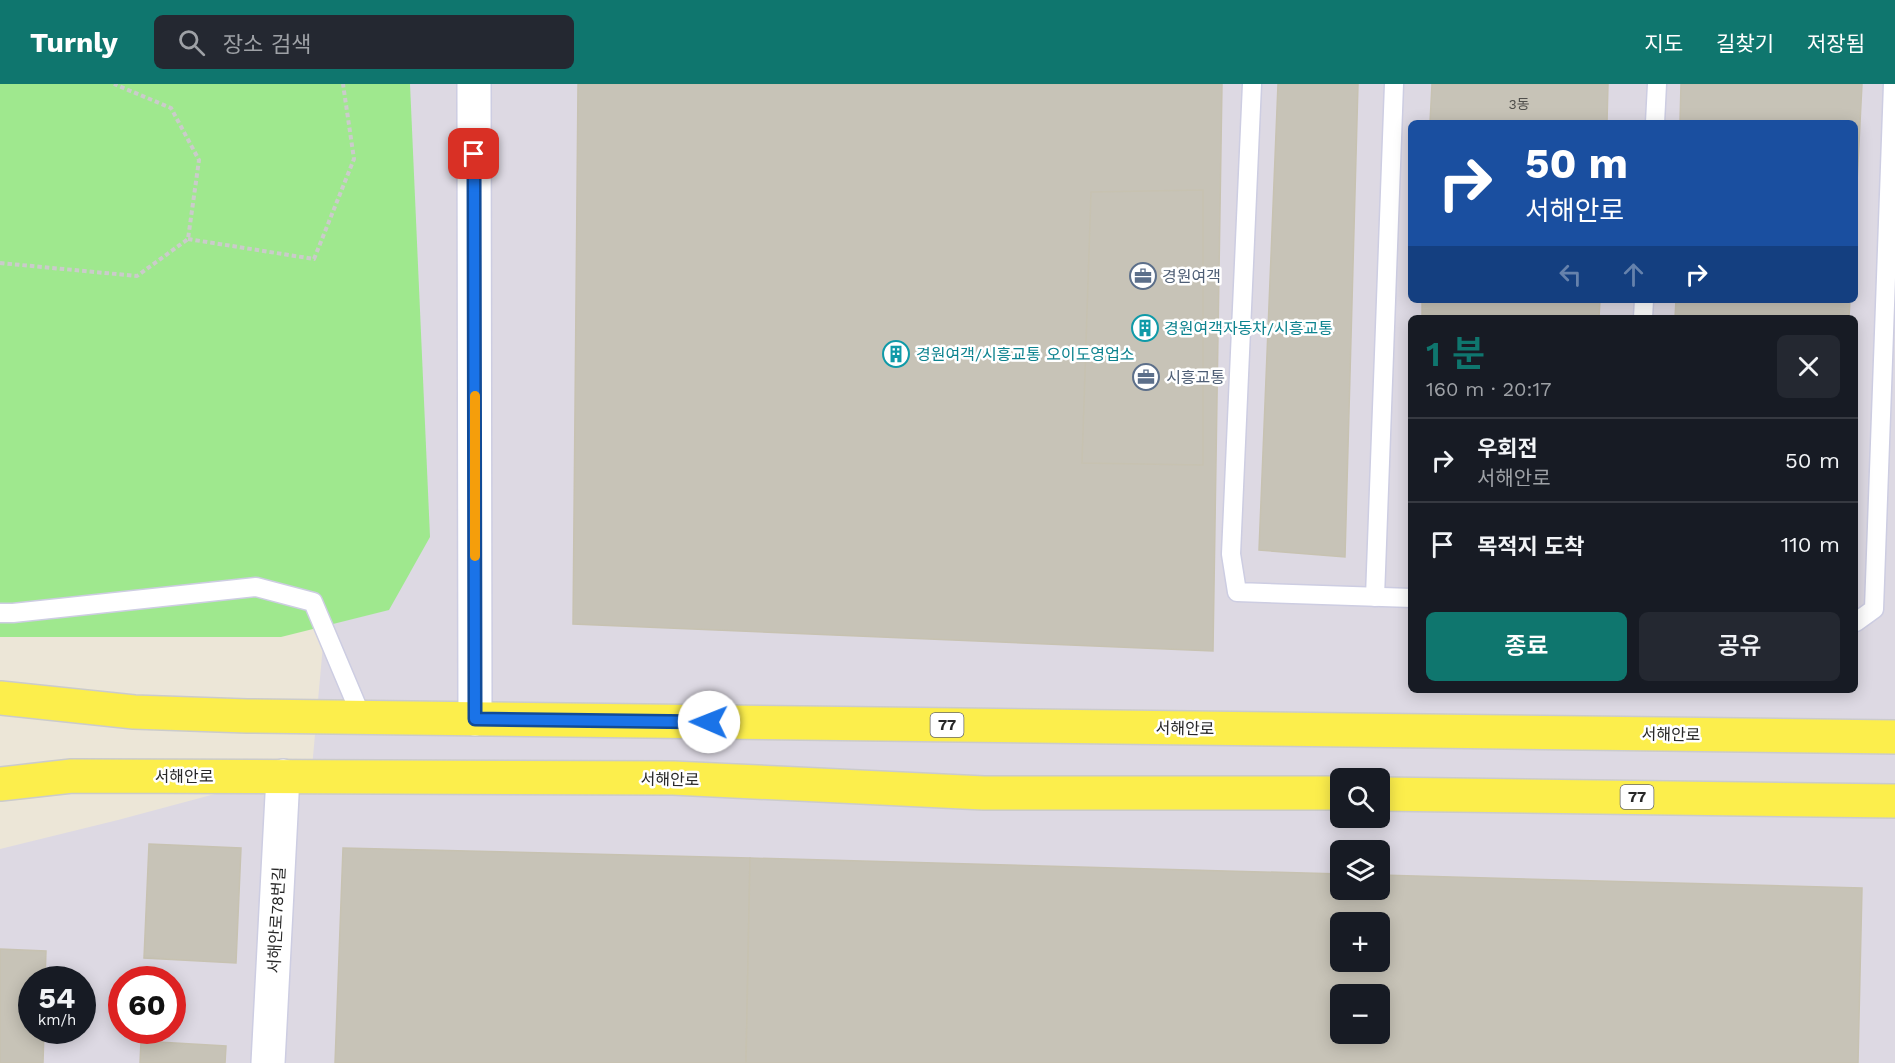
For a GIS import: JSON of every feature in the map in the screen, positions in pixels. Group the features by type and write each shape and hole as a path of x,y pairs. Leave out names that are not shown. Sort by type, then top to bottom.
{"main road":[{"name":"서해안로","path":"0,698 134,712 247,716 1895,737"},
{"name":"서해안로","path":"0,784 72,776 673,778 984,793 1330,793"},
{"name":"77","path":"1390,794 1895,801"}],"street":[{"path":"474,84 475,719"},
{"name":"서해안로78번길","path":"268,1063 283,777"}],"lane":[{"path":"1252,84 1231,554 1237,592 1408,598"},
{"path":"1375,597 1394,84"},
{"path":"1654,120 1657,84"},
{"path":"1858,621 1874,609 1893,84"},
{"path":"0,613 256,587 313,602 362,718"}],"path":[{"path":"114,84 171,108 200,160 188,239"},
{"path":"0,263 137,276 188,239 314,259 354,159 343,84"}],"shaded area":[{"path":"373,84 1895,84 1895,1063 0,1063 0,849 312,768"}],"green space":[{"path":"0,84 410,84 430,537 389,610 281,637 0,637"}],"building":[{"name":"경원여객/시흥교통 오이도영업소","path":"578,84 1222,84 1213,651 573,624"},
{"path":"1278,84 1358,84 1345,557 1259,550"},
{"path":"1432,84 1608,84 1607,120 1430,120"},
{"path":"1681,84 1862,84 1858,163 1858,120 1680,120"},
{"name":"경원여객자동차/시흥교통","path":"1203,190 1203,465 1082,463 1091,192"},
{"path":"1422,303 1600,303 1599,315 1422,315"},
{"path":"1676,303 1850,303 1849,315 1675,315"},
{"path":"149,844 241,848 236,963 144,958"},
{"path":"343,848 750,858 746,1063 335,1063"},
{"path":"750,858 1330,874 1330,900 1390,900 1390,875 1862,888 1858,1063 746,1063"},
{"path":"0,949 46,951 45,966 18,966 18,1044 44,1044 43,1063 0,1063"},
{"path":"141,1044 226,1046 225,1063 140,1063"}],"slow traffic":[{"path":"475,396 475,556"}],"place":[{"name":"경원여객","path":"1143,276"},
{"name":"경원여객자동차/시흥교통","path":"1145,328"},
{"name":"경원여객/시흥교통 오이도영업소","path":"896,354"},
{"name":"시흥교통","path":"1146,377"}],"route":[{"path":"474,154 475,719 709,722"}]}
